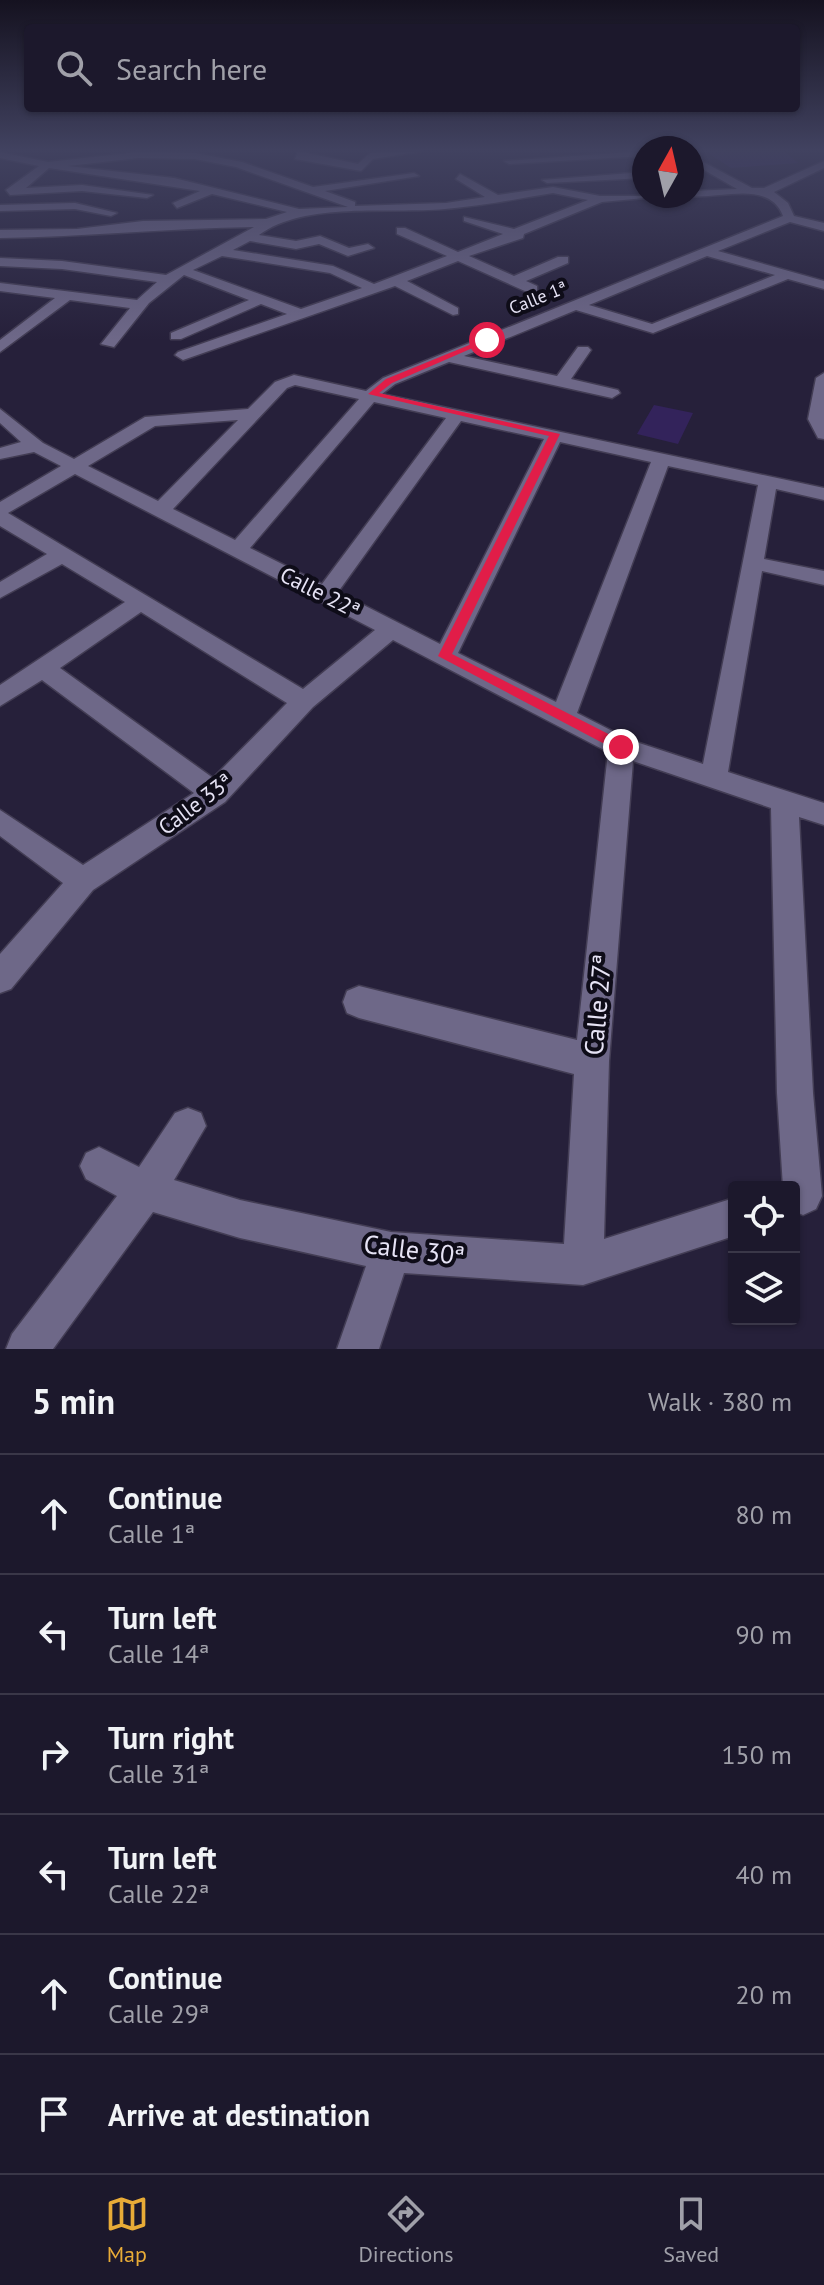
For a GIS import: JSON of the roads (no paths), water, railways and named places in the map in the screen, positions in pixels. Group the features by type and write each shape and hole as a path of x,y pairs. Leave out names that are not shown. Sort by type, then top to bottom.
{"street":[{"path":"0,234 77,233 143,225 267,223 293,214"},
{"path":"183,355 396,281 563,214"},
{"path":"787,214 789,218 824,227"},
{"name":"Calle 1ª","path":"237,550 372,394 389,381 710,253 789,218"},
{"path":"468,219 533,240"},
{"path":"109,344 140,305 168,279 250,237 267,223"},
{"path":"401,231 532,289"},
{"path":"250,237 296,245 320,240 348,252 368,248"},
{"path":"223,252 333,270 374,289"},
{"path":"710,253 824,285"},
{"path":"515,281 563,260"},
{"path":"0,262 62,265 168,279"},
{"path":"184,271 298,313"},
{"path":"575,305 653,329 787,275"},
{"path":"396,281 453,311"},
{"path":"0,287 140,305"},
{"path":"0,347 65,297"},
{"path":"176,336 262,299"},
{"path":"560,384 583,350"},
{"path":"448,357 612,393"},
{"path":"822,424 824,378"},
{"path":"161,510 287,381 372,394 824,494"},
{"path":"325,595 458,413"},
{"name":"Calle 22ª","path":"0,414 37,447 621,747"},
{"path":"0,510 77,467 134,428 151,421 253,414"},
{"path":"445,656 555,434"},
{"path":"0,454 19,447 37,447"},
{"path":"563,717 662,458"},
{"path":"714,778 768,482"},
{"path":"0,517 304,701"},
{"path":"0,591 61,555"},
{"path":"754,563 824,578"},
{"path":"0,697 45,670 141,602"},
{"name":"Calle 33ª","path":"0,978 83,881 215,794 304,701 391,629"},
{"path":"45,670 215,794"},
{"path":"621,747 824,814"},
{"name":"Calle 27ª","path":"583,1265 592,1061 621,747"},
{"path":"785,801 795,1093 807,1198"},
{"path":"0,821 83,881"},
{"path":"359,1002 592,1061"},
{"path":"27,1349 145,1191 188,1126"},
{"name":"Calle 30ª","path":"99,1166 145,1191 240,1219 391,1252 583,1265 728,1219"},
{"path":"358,1349 391,1252"}]}
